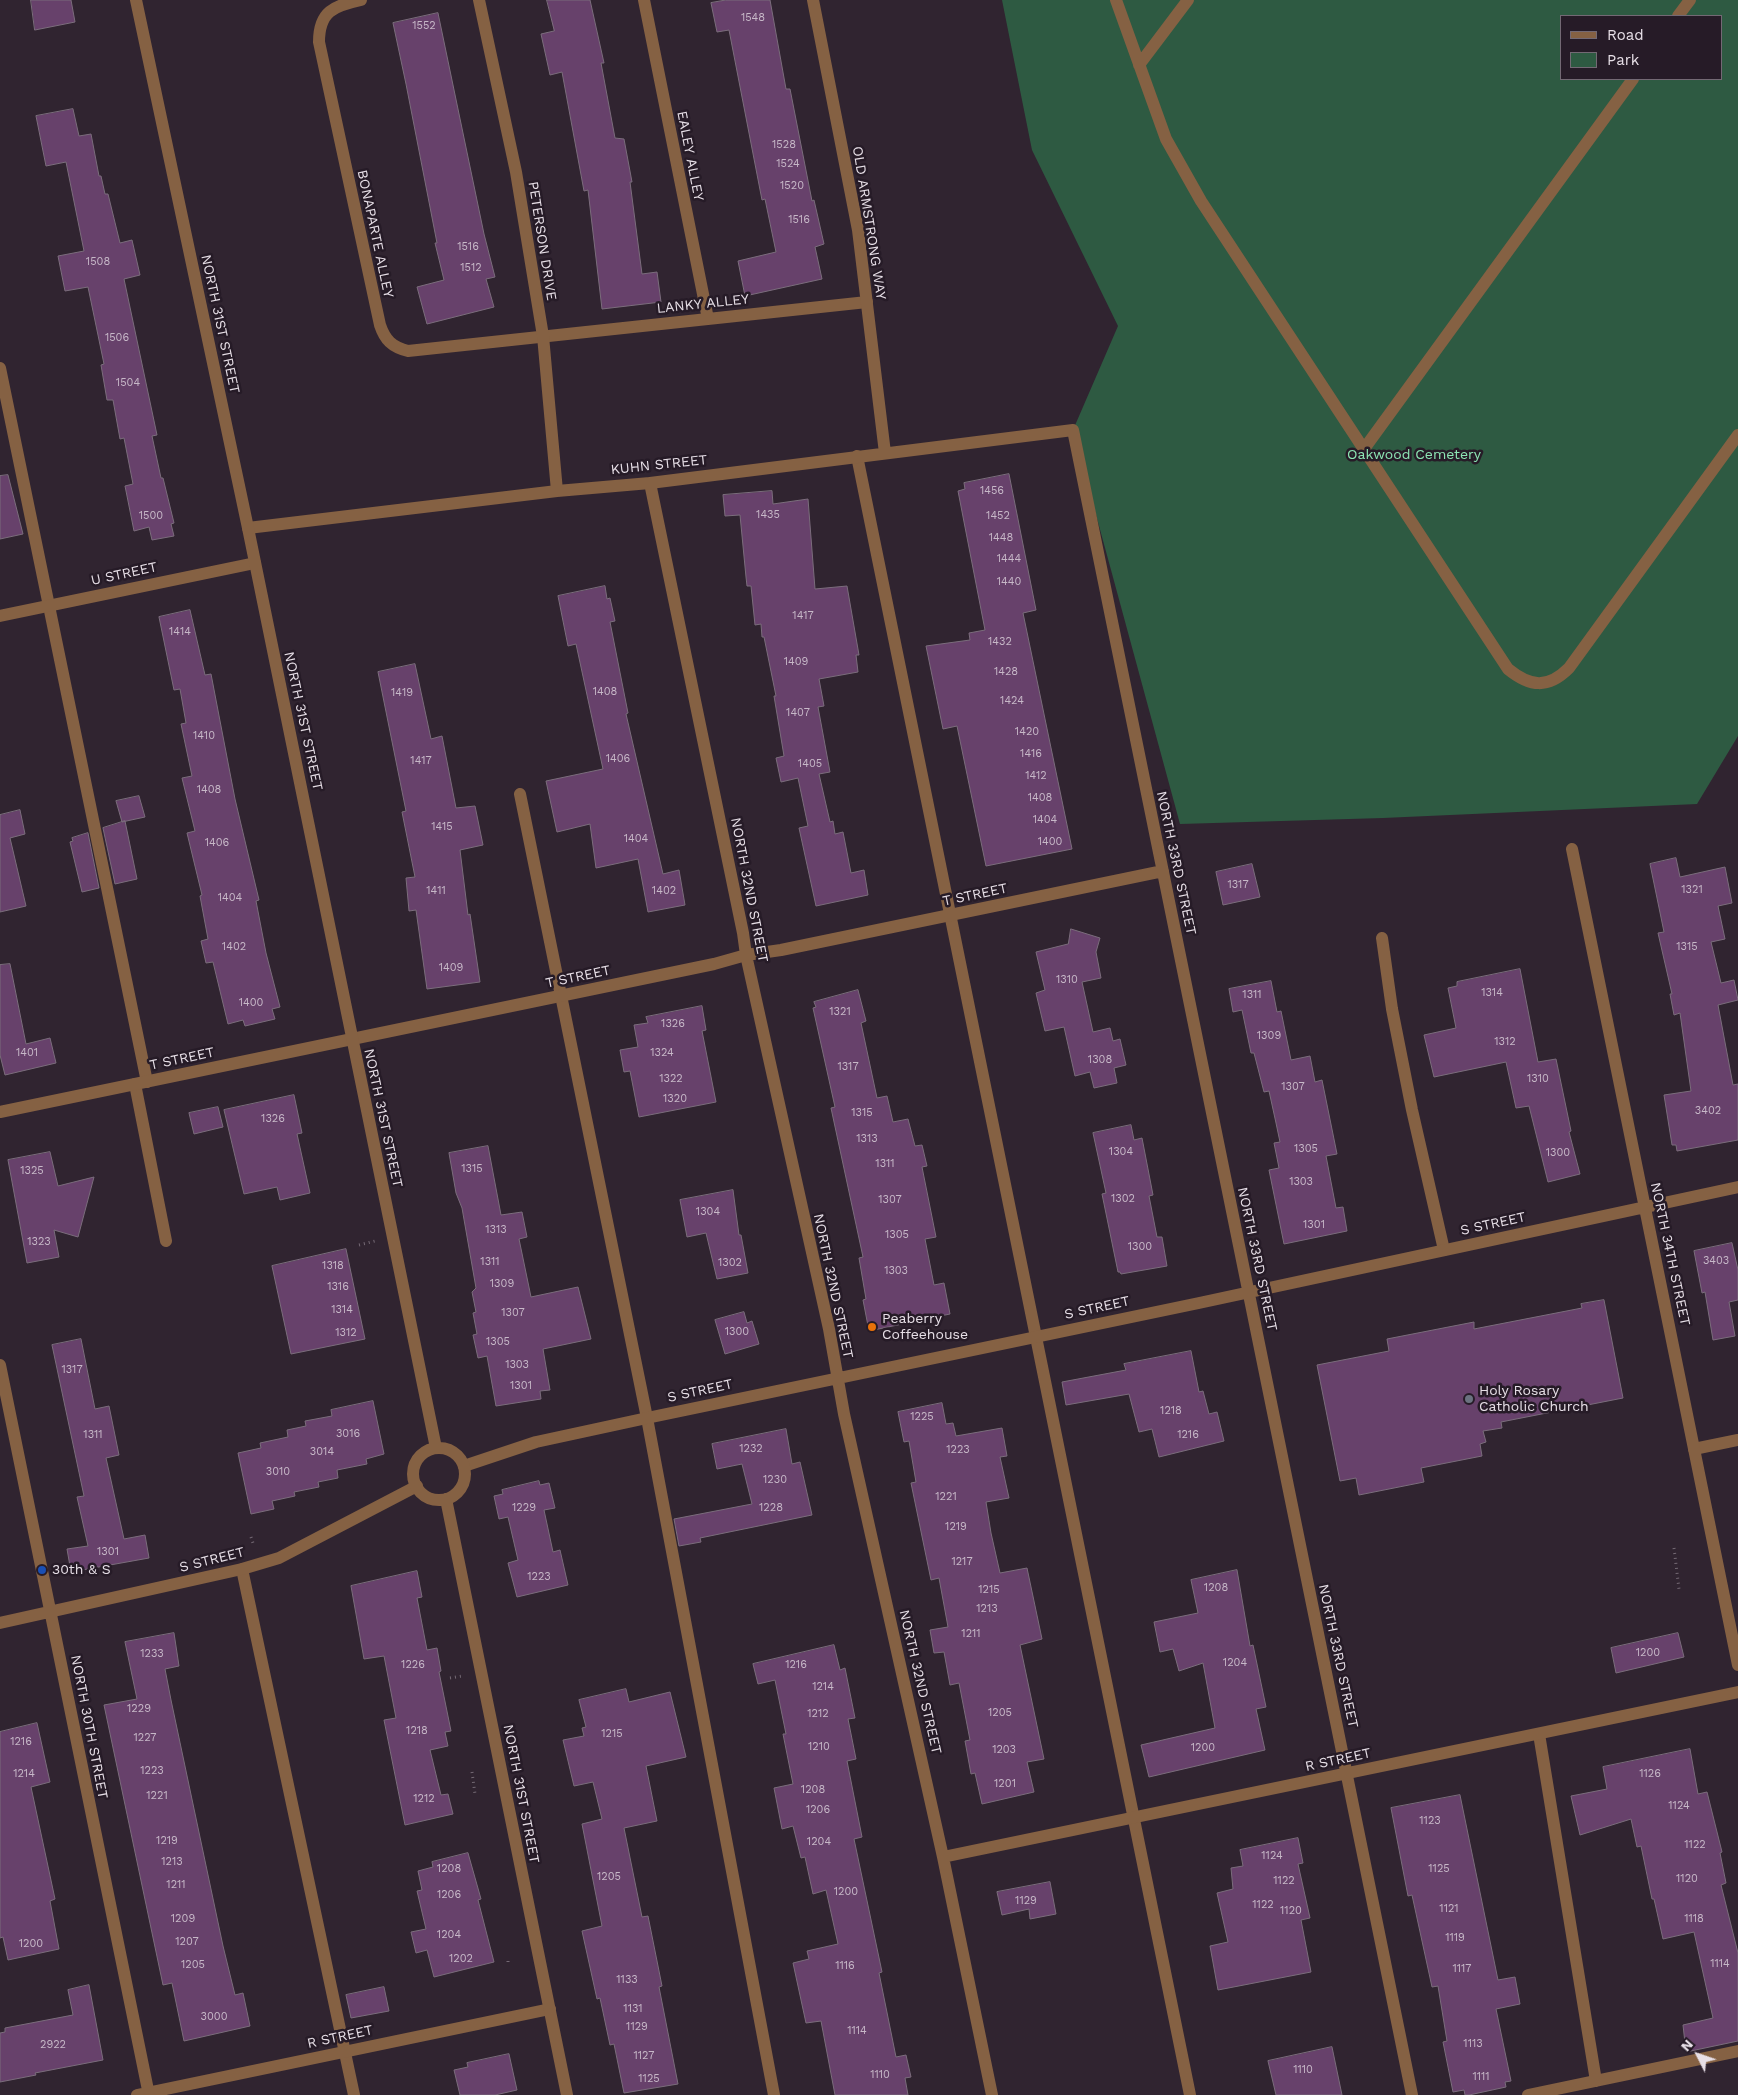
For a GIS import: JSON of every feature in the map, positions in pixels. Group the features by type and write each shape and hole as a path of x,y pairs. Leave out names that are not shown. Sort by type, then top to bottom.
{"street":[{"name":"NORTH 31ST STREET","path":"136,0 248,528 436,1448"},
{"name":"BONAPARTE ALLEY","path":"361,0 341,5 330,11 322,19 319,30 319,42 383,335 389,343 397,348 408,350 543,336"},
{"name":"PETERSON DRIVE","path":"480,0 516,172 543,336 557,490"},
{"name":"EALEY ALLEY","path":"644,0 708,319"},
{"name":"OLD ARMSTRONG WAY","path":"813,0 853,202 885,453"},
{"path":"1116,0 1166,139 1201,200 1508,668 1521,679 1546,683 1559,678 1569,668 1738,435"},
{"path":"1139,65 1188,0"},
{"path":"1679,15 1690,0"},
{"path":"1364,449 1632,80"},
{"name":"LANKY ALLEY","path":"543,336 867,302"},
{"path":"0,368 50,605 141,1083 166,1241"},
{"name":"KUHN STREET","path":"248,528 557,490 650,483 1073,430"},
{"name":"NORTH 33RD STREET","path":"1073,430 1412,2095"},
{"path":"857,456 1190,2095"},
{"name":"NORTH 32ND STREET","path":"650,483 746,955 828,1329 836,1377 943,1857 992,2095"},
{"name":"U STREET","path":"0,616 255,563"},
{"path":"520,794 647,1418 774,2095"},
{"name":"NORTH 34TH STREET","path":"1572,849 1738,1665"},
{"name":"T STREET","path":"0,1112 714,964 746,955 781,950 1163,871"},
{"path":"1382,938 1392,1009 1412,1110 1444,1250"},
{"name":"S STREET","path":"464,1466 536,1442 1738,1187"},
{"name":"NORTH 30TH STREET","path":"0,1365 145,2094"},
{"path":"1694,1449 1738,1440"},
{"path":"436,1448 443,1448 456,1454 464,1466 465,1474 459,1490 446,1499 429,1498 422,1493 414,1478 416,1462 428,1451 436,1448"},
{"name":"S STREET","path":"0,1623 242,1569 279,1558 417,1486"},
{"name":"NORTH 31ST STREET","path":"446,1499 567,2095"},
{"path":"242,1569 354,2095"},
{"name":"R STREET","path":"943,1857 1738,1692"},
{"path":"1539,1734 1596,2081"},
{"name":"R STREET","path":"145,2094 550,2009"},
{"path":"1528,2095 1738,2051"}],"path":[{"path":"359,1245 368,1242"},
{"path":"251,1537 254,1546"},
{"path":"1674,1548 1679,1589"},
{"path":"472,1772 475,1794"}],"green space":[{"name":"Oakwood Cemetery","path":"1002,0 1738,0 1738,736 1697,804 1383,818 1180,824 1073,430 1118,326 1032,150"}],"building":[{"path":"31,0 71,0 75,22 35,30"},
{"path":"547,0 590,0 604,63 601,63 615,138 624,139 632,182 630,182 642,274 657,272 661,302 602,309 588,190 584,191 562,72 550,75 541,34 554,31"},
{"path":"726,0 770,0 786,89 790,89 812,201 814,200 824,244 815,247 822,279 745,296 738,261 776,252 765,199 762,200 729,30 717,32 711,3"},
{"path":"438,13 484,234 495,277 486,279 494,307 427,324 417,287 444,280 435,243 437,243 393,23"},
{"path":"73,109 79,136 91,134 99,176 101,176 105,194 108,194 120,243 132,240 140,275 124,279 157,435 152,436 161,478 163,478 174,523 171,524 174,536 152,540 149,527 134,531 125,486 133,484 124,438 120,439 113,400 107,400 101,365 104,364 88,287 65,291 58,256 84,251 66,162 46,166 36,116"},
{"path":"1009,474 1036,610 1023,613 1072,849 986,866 957,726 943,729 926,646 970,640 969,633 985,630 958,491 965,489 964,483"},
{"path":"8,475 23,534 0,539 0,476"},
{"path":"772,491 773,504 808,499 815,589 847,586 859,655 856,655 858,672 819,679 824,706 818,707 830,772 819,774 830,822 833,821 835,834 843,832 851,873 864,870 868,895 816,906 799,828 808,826 798,778 781,782 776,758 784,756 774,696 776,696 764,637 762,637 761,624 755,625 751,586 747,586 740,515 725,516 723,495"},
{"path":"605,586 607,599 610,598 615,621 610,622 628,713 626,714 663,874 679,870 685,905 648,912 638,859 596,868 590,824 557,832 546,781 603,769 576,644 568,646 558,596"},
{"path":"190,610 205,675 211,674 235,799 259,900 256,901 266,953 280,1007 272,1009 275,1019 245,1026 243,1020 228,1024 213,962 206,963 201,941 208,939 200,896 202,895 187,833 195,831 182,778 192,776 181,724 186,723 180,689 174,690 159,617"},
{"path":"415,664 431,739 442,736 456,808 475,806 483,845 460,850 468,915 470,914 480,982 427,989 416,910 409,911 406,878 415,877 402,812 406,811 378,672"},
{"path":"139,796 145,817 122,822 116,801"},
{"path":"20,810 25,834 10,838 26,906 0,912 0,815"},
{"path":"125,821 137,879 115,884 103,828"},
{"path":"88,833 99,888 82,892 70,842 73,841 72,838"},
{"path":"1676,858 1680,877 1725,867 1732,903 1718,906 1725,939 1711,942 1721,983 1734,980 1738,1000 1718,1005 1733,1085 1738,1084 1738,1140 1677,1151 1676,1145 1672,1145 1664,1095 1691,1091 1680,1013 1674,1015 1670,994 1672,994 1658,933 1664,932 1650,864"},
{"path":"1252,864 1260,897 1223,905 1216,872"},
{"path":"1071,929 1100,938 1096,952 1101,978 1082,982 1093,1032 1110,1028 1113,1041 1120,1039 1126,1065 1114,1068 1117,1083 1094,1088 1090,1072 1075,1076 1064,1027 1045,1031 1036,993 1045,990 1036,952 1068,944"},
{"path":"10,964 26,1044 50,1038 56,1063 5,1075 0,1055 0,965"},
{"path":"1520,969 1538,1062 1556,1059 1571,1131 1569,1132 1580,1174 1548,1182 1529,1106 1516,1108 1506,1062 1434,1077 1424,1035 1456,1028 1448,988 1457,986 1457,982"},
{"path":"1271,981 1277,1012 1281,1011 1291,1060 1310,1056 1315,1082 1322,1080 1337,1154 1326,1156 1336,1208 1343,1207 1347,1231 1284,1244 1269,1170 1279,1168 1274,1143 1280,1142 1276,1123 1269,1091 1264,1092 1254,1053 1251,1053 1242,1010 1233,1012 1229,989"},
{"path":"858,990 866,1021 861,1023 877,1098 887,1096 893,1122 908,1119 915,1146 922,1145 927,1166 922,1167 936,1237 925,1239 934,1285 944,1283 950,1314 869,1331 863,1300 866,1299 859,1258 863,1257 831,1108 835,1107 813,1008 816,1007 814,1002"},
{"path":"702,1006 706,1030 702,1031 716,1102 639,1117 630,1071 624,1072 620,1050 638,1047 634,1025 648,1023 646,1017"},
{"path":"294,1095 302,1133 297,1134 310,1193 280,1200 277,1187 244,1194 224,1110"},
{"path":"218,1107 223,1127 194,1134 189,1113"},
{"path":"1131,1125 1134,1140 1142,1138 1153,1195 1149,1196 1157,1237 1162,1237 1167,1266 1121,1274 1118,1272 1102,1194 1106,1193 1093,1133"},
{"path":"488,1146 501,1215 522,1212 527,1237 519,1239 531,1297 578,1287 591,1339 543,1349 550,1390 540,1391 541,1399 496,1406 487,1356 478,1358 473,1335 477,1334 473,1313 476,1312 472,1292 476,1288 462,1208 456,1193 449,1153"},
{"path":"50,1152 58,1186 94,1177 78,1237 54,1230 59,1257 27,1263 8,1160"},
{"path":"733,1190 739,1235 741,1235 748,1273 717,1279 706,1233 687,1237 680,1200"},
{"path":"1732,1243 1738,1270 1738,1300 1729,1302 1735,1336 1713,1340 1705,1292 1702,1293 1694,1251"},
{"path":"346,1249 365,1339 291,1354 272,1266"},
{"name":"Holy Rosary Catholic Church","path":"1604,1300 1623,1398 1501,1422 1502,1428 1483,1431 1486,1442 1480,1444 1482,1456 1421,1468 1424,1482 1359,1495 1356,1478 1340,1481 1317,1365 1389,1351 1387,1339 1474,1322 1474,1329 1582,1308 1581,1304"},
{"path":"744,1312 747,1323 752,1321 759,1344 725,1354 715,1320"},
{"path":"81,1339 95,1409 109,1406 119,1455 106,1458 124,1539 145,1535 149,1558 71,1572 67,1549 88,1546 77,1497 84,1496 52,1345"},
{"path":"1191,1351 1199,1392 1203,1391 1209,1414 1217,1412 1224,1441 1159,1457 1152,1429 1139,1432 1129,1394 1066,1405 1062,1382 1126,1370 1124,1364"},
{"path":"373,1401 384,1454 366,1459 367,1464 337,1470 338,1478 318,1482 319,1487 294,1492 295,1496 272,1501 274,1509 251,1514 238,1453 261,1448 260,1443 288,1437 287,1430 306,1426 305,1421 332,1416 331,1410"},
{"path":"942,1403 946,1424 953,1423 956,1436 1002,1428 1007,1456 1000,1457 1009,1498 986,1502 991,1533 1000,1573 1027,1568 1042,1639 1020,1645 1044,1759 1027,1762 1034,1792 982,1804 975,1773 971,1774 965,1741 970,1740 959,1683 950,1685 944,1652 934,1653 930,1630 948,1627 939,1578 931,1580 911,1483 916,1482 909,1441 904,1442 898,1412"},
{"path":"786,1429 792,1464 800,1462 812,1515 700,1538 701,1542 679,1546 674,1519 752,1504 742,1464 717,1469 712,1444"},
{"path":"539,1481 540,1485 549,1483 555,1508 544,1510 553,1552 560,1550 568,1585 517,1597 508,1563 518,1560 508,1517 499,1519 494,1496 503,1494 502,1490"},
{"path":"1237,1570 1250,1646 1253,1645 1266,1707 1256,1709 1265,1750 1149,1777 1141,1745 1215,1728 1203,1663 1179,1671 1173,1649 1160,1652 1154,1622 1198,1613 1191,1580"},
{"path":"417,1571 422,1597 417,1598 427,1650 437,1648 441,1671 439,1672 451,1731 445,1732 448,1746 430,1750 441,1795 448,1794 453,1814 405,1825 384,1720 396,1718 384,1656 364,1659 351,1586"},
{"path":"174,1633 179,1666 165,1669 223,1946 235,1995 243,1993 250,2026 184,2041 172,1983 163,1985 104,1705 137,1699 125,1642"},
{"path":"1678,1633 1684,1657 1616,1673 1611,1648"},
{"path":"834,1645 840,1670 845,1668 855,1718 848,1719 856,1759 847,1761 862,1837 854,1839 882,1972 879,1973 896,2057 906,2055 911,2077 905,2078 908,2095 835,2095 821,2021 806,2023 793,1963 809,1959 807,1951 838,1944 826,1890 813,1894 805,1857 801,1858 793,1826 782,1829 774,1788 793,1784 783,1734 786,1734 775,1680 758,1684 753,1664"},
{"path":"626,1689 629,1702 670,1692 686,1757 646,1766 657,1821 624,1828 642,1917 648,1916 662,1986 659,1987 678,2084 624,2093 614,2044 610,2045 600,1998 597,1999 582,1931 602,1926 582,1824 602,1819 593,1782 574,1786 563,1740 584,1736 582,1728 586,1727 579,1700"},
{"path":"37,1723 50,1782 31,1787 55,1899 50,1901 59,1949 8,1960 3,1937 0,1938 0,1732"},
{"path":"1690,1749 1698,1794 1707,1792 1722,1852 1720,1853 1726,1883 1721,1885 1738,1953 1738,2041 1686,2052 1683,2025 1713,2018 1694,1932 1663,1939 1641,1846 1637,1847 1631,1819 1580,1835 1571,1796 1607,1789 1603,1767"},
{"path":"1460,1795 1498,1980 1515,1977 1520,2004 1496,2009 1511,2081 1505,2082 1506,2087 1469,2095 1465,2095 1464,2090 1453,2092 1443,2042 1447,2041 1438,1986 1432,1987 1412,1895 1408,1896 1391,1808"},
{"path":"1298,1838 1303,1863 1298,1864 1310,1918 1301,1920 1311,1972 1218,1990 1210,1946 1228,1942 1217,1893 1233,1889 1231,1868 1243,1866 1240,1850"},
{"path":"468,1853 481,1899 478,1900 494,1962 434,1977 427,1950 416,1953 411,1932 426,1929 417,1891 422,1890 418,1871 433,1867 432,1862"},
{"path":"1050,1882 1056,1914 1030,1919 1029,1909 1002,1915 997,1892"},
{"path":"89,1985 103,2060 0,2082 0,2033 5,2032 5,2028 73,2015 68,1990"},
{"path":"384,1987 389,2011 351,2018 346,1995"},
{"path":"1332,2047 1342,2095 1276,2095 1268,2061"},
{"path":"509,2054 517,2090 495,2095 460,2095 454,2070 468,2067 467,2063"}],"place":[{"name":"Peaberry Coffeehouse","path":"872,1327"},
{"name":"Holy Rosary Catholic Church","path":"1469,1399"},
{"name":"30th & S","path":"42,1570"}]}
